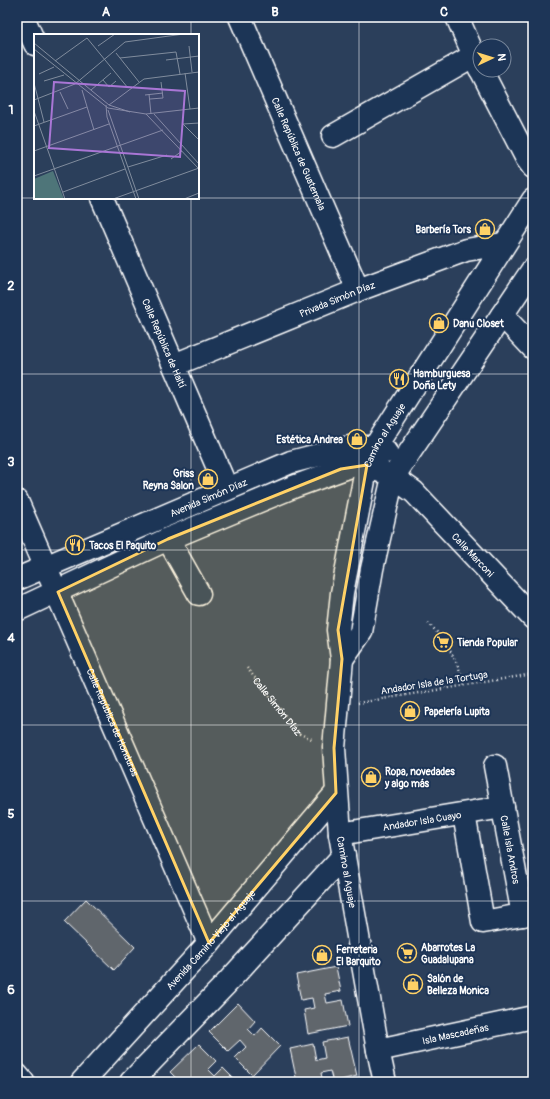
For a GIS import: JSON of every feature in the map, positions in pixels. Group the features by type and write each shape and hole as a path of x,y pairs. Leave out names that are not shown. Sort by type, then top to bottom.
{"street":[{"path":"23,17 34,42"},
{"name":"Calle República de Guatemala","path":"240,17 358,290"},
{"path":"457,17 472,51"},
{"path":"333,136 472,68"},
{"path":"485,78 533,167"},
{"name":"Calle República de Haití","path":"102,199 227,489"},
{"name":"Camino al Aguaje","path":"385,1082 340,834 336,793 334,748 342,659 338,630 342,593 371,456 503,244 533,200"},
{"name":"Privada Simón Díaz","path":"174,365 358,290 466,250 503,244"},
{"name":"Camino al Aguaje","path":"342,659 360,632 372,569 398,468 533,269"},
{"path":"502,316 533,348"},
{"name":"Avenida Simón Díaz","path":"17,579 291,462 349,447 398,468"},
{"path":"17,610 168,540 334,471 351,466 371,456"},
{"name":"Calle Marconi","path":"398,468 414,492 533,618"},
{"name":"Calle República de Honduras","path":"17,501 58,592 209,943"},
{"path":"168,540 199,594"},
{"name":"Calle Isla Andros","path":"495,766 528,914"},
{"name":"Avenida Camino Viejo al Aguaje","path":"82,1082 209,943 336,793"},
{"name":"Andador Isla Cuayo","path":"340,834 503,807"},
{"path":"464,814 483,922 528,914"},
{"path":"131,1082 225,985 344,855"},
{"name":"Isla Mascadeñas","path":"378,1050 533,1017"},
{"path":"17,1075 23,1082"}],"path":[{"path":"428,623 441,635 450,648 465,686"},
{"name":"Calle Simón Díaz","path":"247,668 300,734 334,748"},
{"name":"Andador Isla de la Tortuga","path":"338,706 533,674"}],"highlighted area":[{"path":"367,465 338,630 342,659 334,748 336,793 209,943 58,592 168,539 341,469"}],"building":[{"path":"86,899 135,947 114,970 64,922"},
{"path":"336,967 341,991 325,994 327,1003 343,1000 348,1026 308,1034 304,1010 314,1008 312,998 301,1000 296,975"},
{"path":"238,1003 255,1021 248,1029 255,1036 262,1028 280,1046 252,1075 235,1058 246,1047 240,1040 228,1051 209,1032"},
{"path":"348,1037 357,1076 333,1082 330,1071 321,1073 323,1082 297,1082 290,1049 313,1044 316,1060 325,1058 322,1042"},
{"path":"199,1044 216,1061 208,1069 215,1076 223,1068 237,1082 203,1082 200,1080 198,1082 180,1082 170,1072"}],"place":[{"name":"Barbería Tors","path":"485,229"},
{"name":"Danu Closet","path":"439,323"},
{"name":"Hamburguesa Doña Lety","path":"399,379"},
{"name":"Estética Andrea","path":"357,439"},
{"name":"Griss Reyna Salon","path":"208,479"},
{"name":"Tacos El Paquito","path":"75,545"},
{"name":"Tienda Popular","path":"443,642"},
{"name":"Papelería Lupita","path":"410,711"},
{"name":"Ropa, novedades y algo más","path":"371,777"},
{"name":"Abarrotes La Guadalupana","path":"407,953"},
{"name":"Ferreteria El Barquito","path":"322,955"},
{"name":"Salón de Belleza Monica","path":"413,984"}]}
